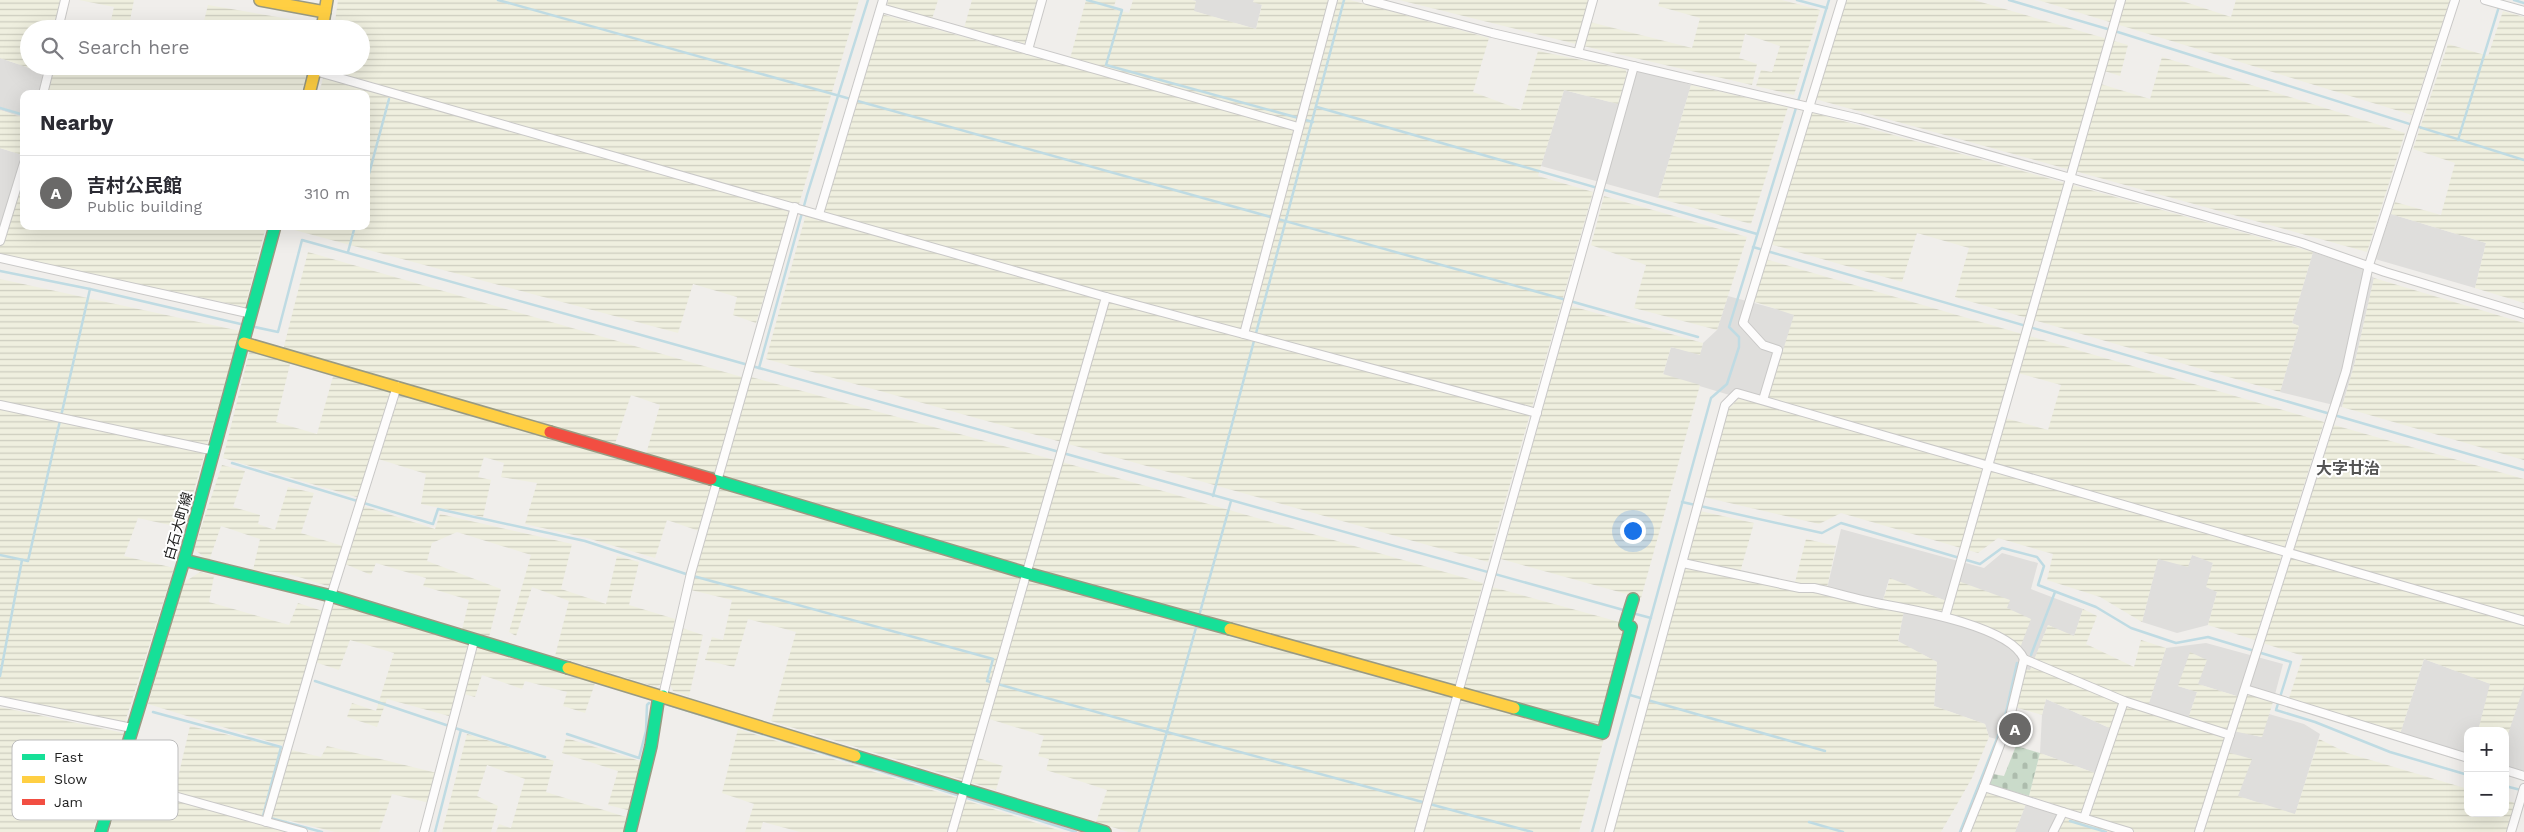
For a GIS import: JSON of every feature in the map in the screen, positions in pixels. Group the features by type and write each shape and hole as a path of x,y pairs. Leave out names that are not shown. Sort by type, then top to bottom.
{"street":[{"path":"60,20 65,0"},
{"path":"260,0 326,6 324,20"},
{"path":"1028,50 1042,0"},
{"path":"1251,336 1275,216 1333,0"},
{"path":"1367,0 1484,31 1802,104 2302,243 2524,314"},
{"path":"1578,53 1593,0"},
{"path":"1763,400 1778,350 1763,345 1743,323 1765,251 1802,104 1842,0"},
{"path":"1945,617 2121,0"},
{"path":"2199,832 2346,371 2369,265 2455,0"},
{"path":"2485,0 2524,11"},
{"path":"819,214 882,4 1028,50 1300,121"},
{"path":"1419,832 1634,66"},
{"path":"44,90 48,75"},
{"path":"310,90 314,75"},
{"path":"336,75 1106,296 1537,414"},
{"path":"0,241 20,176"},
{"path":"630,832 658,702 662,696 690,575 747,372 797,207"},
{"name":"白石大町線","path":"129,740 184,560 274,230"},
{"path":"0,258 250,322"},
{"path":"952,832 1106,296"},
{"path":"244,343 397,386 1026,573 1603,733 1631,627 1625,625 1631,606"},
{"path":"267,819 331,596 397,386"},
{"path":"1609,832 1725,405 1737,393 2524,621"},
{"path":"0,405 215,451"},
{"path":"184,560 202,566 283,583 331,596 474,641 662,696 963,793 1105,832"},
{"path":"1683,563 1800,588 1814,588 1945,617 2000,636 2022,654 2024,659 2009,721 1966,832"},
{"path":"424,832 474,641"},
{"path":"2024,659 2124,701 2230,735"},
{"path":"2245,689 2464,757"},
{"path":"0,701 132,728"},
{"path":"2084,818 2124,701"},
{"path":"2509,771 2524,776"},
{"path":"1984,786 2129,832"},
{"path":"2511,832 2523,791"},
{"path":"178,796 267,819 303,832"},
{"path":"2053,832 2063,812"},
{"name":"白石大町線","path":"101,832 105,820"}],"shaded area":[{"path":"1192,0 1254,0 1253,2 1262,4 1256,29 1193,11 1196,1"},
{"path":"0,58 20,65 20,75 44,75 41,90 20,90 20,117 0,110"},
{"path":"1640,70 1691,85 1658,198 1541,166 1564,90 1618,104 1627,73"},
{"path":"0,148 20,154 20,162 0,229"},
{"path":"2391,214 2486,243 2475,288 2375,259"},
{"path":"2313,252 2363,269 2374,278 2355,362 2342,407 2280,392 2299,326 2292,323"},
{"path":"1728,296 1795,314 1766,406 1663,375 1671,347 1700,354 1703,343 1717,330"},
{"path":"1841,529 1984,568 2002,553 2038,563 2031,589 2083,609 2074,637 2048,625 2003,741 1989,737 1985,724 1934,706 1937,662 1898,642 1904,610 1915,606 1999,633 1952,603 1889,579 1881,607 1826,593"},
{"path":"2192,555 2213,562 2207,587 2217,592 2208,625 2177,633 2142,622 2158,558 2187,566"},
{"path":"2206,643 2283,664 2273,702 2248,694 2246,699 2198,684 2178,686 2197,692 2186,725 2146,712 2166,648"},
{"path":"2424,659 2491,684 2479,727 2464,727 2464,753 2400,734"},
{"path":"2524,686 2524,771 2509,767 2509,730"},
{"path":"2046,699 2116,731 2103,776 2040,753 2042,715"},
{"path":"2269,714 2304,724 2320,734 2295,815 2238,796 2223,751 2228,729 2261,737"},
{"path":"2029,796 2069,809 2058,830 2061,832 2015,832"}],"green space":[{"path":"0,0 60,0 56,20 20,20 20,65 0,58"},
{"path":"79,0 134,0 130,20 111,20 114,7"},
{"path":"338,0 859,0 799,204 793,203 756,323 733,315 737,297 693,284 678,333 294,230 370,230 370,90 320,90 324,75 370,75 370,20 335,20"},
{"path":"888,0 938,0 932,19 887,6"},
{"path":"972,0 1039,0 1027,44 964,28"},
{"path":"1086,0 1116,0 1113,9 1129,13 1133,0 1192,0 1196,1 1194,11 1256,29 1262,5 1253,2 1254,0 1350,0 1489,38 1473,92 1521,110 1538,51 1625,69 1627,73 1618,104 1564,90 1538,176 1593,192 1488,562 766,359 806,214 819,221 881,14 1068,66"},
{"path":"1399,0 1589,0 1576,44"},
{"path":"1660,0 1782,0 1820,10 1794,95 1756,86 1761,70 1772,72 1780,46 1745,34 1739,58 1757,64 1752,85 1583,46 1590,22 1692,48 1700,18 1658,6"},
{"path":"1846,0 1974,0 2128,45 2120,76 2098,69 2094,82 2150,99 2162,57 2405,133 2367,252 1815,99"},
{"path":"2038,0 2179,0 2231,17 2236,0 2450,0 2412,115"},
{"path":"208,5 290,20 204,20"},
{"path":"2503,11 2524,17 2524,303 2475,288 2486,243 2391,214 2395,202 2441,215 2455,163 2413,149 2448,44 2488,56"},
{"path":"51,75 306,75 302,90 48,90"},
{"path":"1691,85 1788,107 1751,224 1658,198"},
{"path":"0,110 20,117 20,154 0,148"},
{"path":"1811,112 2313,252 2292,323 2299,326 2280,392 1955,297 1969,248 1917,233 1902,282 1770,244"},
{"path":"20,162 20,230 265,230 245,307 0,254 0,229"},
{"path":"1604,196 1747,237 1717,330 1634,308 1646,265 1591,245"},
{"path":"308,252 742,377 714,476 646,454 660,405 631,395 614,447 283,350"},
{"path":"1765,259 2324,422 2255,640 2208,625 2217,592 2206,587 2213,563 2192,555 2188,567 2158,559 2142,622 2100,597 2047,580 2053,554 1998,538 1978,553 1841,513 1819,524 1704,497 1727,410 1739,398 1766,405 1794,315 1752,301","holes":["2018,373 2061,385 2048,430 2005,418"]},
{"path":"2374,278 2524,323 2524,460 2342,407 2355,362"},
{"path":"0,279 240,331 183,528 138,518 124,556 174,568 125,722 0,696"},
{"path":"1571,306 1703,343 1700,355 1671,347 1663,374 1700,385 1641,598 1501,559"},
{"path":"250,349 291,360 276,422 317,434 334,373 713,484 699,531 667,520 655,558 587,538 525,524 537,483 501,477 504,463 484,457 478,477 491,480 483,517 421,504 426,474 372,457 360,498 223,458"},
{"path":"751,377 1062,462 1483,583 1414,832 1128,832 1096,822 1107,790 1046,770 1049,759 1038,756 1044,736 983,717 972,756 1003,766 996,790 771,721 796,632 748,619 734,667 705,660 712,637 723,640 732,600 691,590"},
{"path":"2334,425 2524,479 2524,686 2509,731 2509,727 2479,727 2490,684 2424,659 2400,734 2289,698 2303,656 2263,643"},
{"path":"222,465 245,471 233,507 260,515 258,524 275,530 288,487 314,493 301,533 349,548 363,506 435,529 440,514 572,544 561,589 606,604 617,556 639,562 629,605 675,619 663,683 656,687 555,656 569,601 532,587 516,636 509,632 531,555 457,532 432,543 427,561 501,589 489,637 462,630 469,600 423,586 426,578 376,563 371,575 338,561 331,587 286,573 253,570 260,539 221,526 209,561 194,549"},
{"path":"1700,511 1754,523 1739,576 1793,590 1806,539 1836,546 1826,592 1881,607 1890,578 1951,603 1958,581 2010,600 2007,608 2031,619 2020,648 1999,633 1915,606 1904,610 1898,641 1937,662 1934,706 1985,724 1989,737 1972,778 1941,832 1613,832"},
{"path":"200,572 214,576 209,602 289,625 298,603 329,613 334,604 595,683 585,713 563,706 567,692 525,681 522,689 482,675 475,697 457,692 449,716 387,699 377,727 347,717 352,703 376,711 394,653 350,640 339,670 309,660 284,746 148,704 183,583"},
{"path":"1492,587 1634,626 1579,832 1424,832"},
{"path":"2083,609 2097,616 2086,644 2134,667 2141,640 2166,648 2146,713 2186,725 2197,692 2178,686 2190,652 2207,660 2198,684 2246,699 2247,694 2273,702 2262,737 2228,730 2223,751 2252,759 2238,796 2295,814 2319,739 2347,753 2464,788 2464,817 2509,817 2509,801 2515,803 2506,832 2057,831 2069,809 2029,796 2040,753 2103,776 2116,731 2046,699 2042,715 2015,707 2024,669 2030,670 2048,625 2074,636"},
{"path":"682,628 703,635 689,696 673,691 670,684"},
{"path":"0,707 124,733 122,740 12,740 12,820 97,820 93,832 0,832"},
{"path":"190,726 321,757 327,746 437,773 430,803 392,794 379,832 335,832 287,820 285,832 109,832 112,820 178,820 178,778"},
{"path":"738,729 957,798 948,832 800,832 763,822 760,832 745,832 754,804 722,793"},
{"path":"467,734 554,761 546,792 626,817 623,832 496,832 499,824 511,828 525,779 487,765 477,796 498,806 491,832 442,832"},
{"path":"566,738 640,761 628,810 608,805 618,771 562,753"},
{"path":"2016,746 2040,753 2029,796 1988,784 1993,774 2004,776"},
{"path":"1988,784 2029,796 2015,832 1969,832"},
{"path":"965,800 1064,832 956,832"}],"waterway":[{"path":"498,0 1698,337"},
{"path":"759,368 807,195 868,0"},
{"path":"1087,0 1122,10 1106,65 1313,122"},
{"path":"1213,496 1344,0"},
{"path":"1797,0 1827,8"},
{"path":"1592,832 1711,398 1727,384 1739,347 1739,337 1729,327 1829,0"},
{"path":"2009,0 2121,33 2524,160"},
{"path":"2458,140 2501,0"},
{"path":"2514,0 2524,3"},
{"path":"370,170 389,99"},
{"path":"1317,107 1757,234"},
{"path":"0,108 20,114"},
{"path":"348,252 354,230"},
{"path":"250,326 278,332 302,240 1627,611"},
{"path":"1753,247 2524,470"},
{"path":"0,271 90,289 245,325"},
{"path":"0,555 28,561 90,289"},
{"path":"232,463 433,524 438,509 585,541 686,574 993,659 987,681 1532,832"},
{"path":"1199,616 1231,501"},
{"path":"1682,502 1822,533 1841,523 1980,564 2002,548 2037,557 2044,566 2038,585 2096,607 2131,628 2176,643 2208,637 2291,662 2276,710 2315,722 2390,752 2464,774"},
{"path":"0,676 22,560"},
{"path":"2031,655 2055,592"},
{"path":"1632,613 1651,618"},
{"path":"1139,832 1197,624"},
{"path":"1960,832 2004,721 2017,663"},
{"path":"315,681 461,730 435,832"},
{"path":"1630,695 1825,751"},
{"path":"567,734 639,758 646,731 647,705 649,703"},
{"path":"669,705 1076,832"},
{"path":"153,712 281,747 263,816 322,832"},
{"path":"461,730 545,757"},
{"path":"2509,787 2521,790"},
{"path":"2070,821 2106,832"},
{"path":"1809,822 1843,832"}],"traffic: fast":[{"path":"129,740 184,560 274,230"},
{"path":"711,479 1026,573 1230,629"},
{"path":"184,560 331,596 568,668"},
{"path":"1514,708 1603,733 1631,627 1625,625 1633,599"},
{"path":"630,832 651,746 658,702 663,696"},
{"path":"855,756 1105,832"},
{"path":"101,832 105,820"}],"traffic: slow":[{"path":"260,0 325,12"},
{"path":"324,20 327,0"},
{"path":"310,90 314,75"},
{"path":"244,343 550,432"},
{"path":"1230,629 1514,708"},
{"path":"568,668 855,756"}],"traffic: jam":[{"path":"550,432 711,479"}],"place":[{"name":"吉村公民館","path":"2015,729"}],"district":[{"name":"大字廿治","path":"2348,468"}]}
